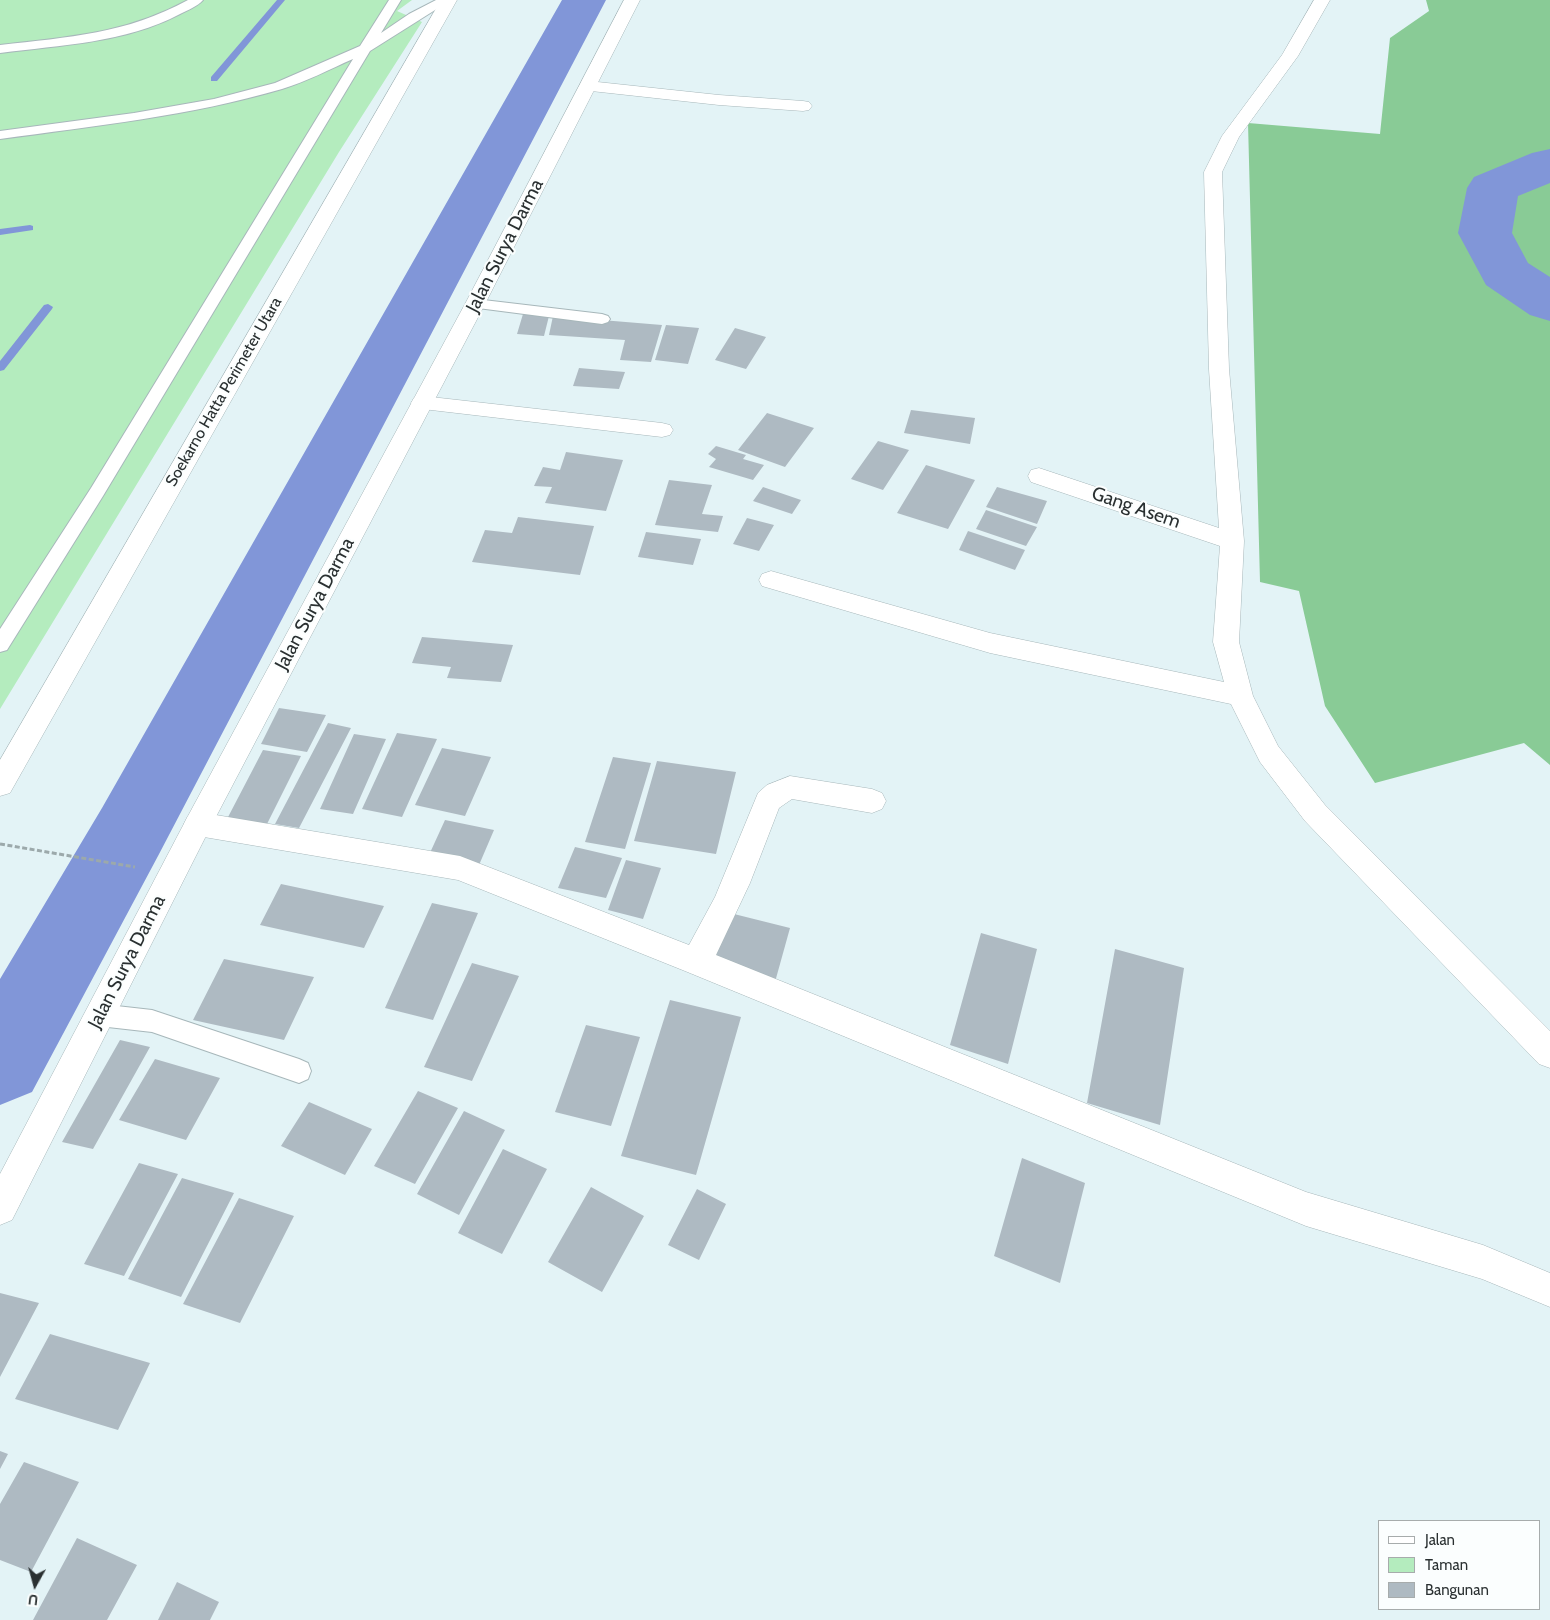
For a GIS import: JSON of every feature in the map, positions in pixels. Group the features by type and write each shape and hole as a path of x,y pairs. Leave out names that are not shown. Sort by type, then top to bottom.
{"street":[{"name":"Soekarno Hatta Perimeter Utara","path":"0,785 447,0"},
{"name":"Jalan Surya Darma","path":"0,1208 198,824 475,304 632,0"},
{"path":"1322,0 1290,56 1231,136 1213,172 1219,369 1232,541 1226,642 1240,696 1269,754 1315,813 1550,1053"},
{"path":"588,86 719,100 803,106"},
{"path":"422,403 662,430"},
{"name":"Gang Asem","path":"1039,476 1232,541"},
{"path":"771,580 990,643 1240,696"},
{"path":"696,961 712,936 739,878 768,801 776,793 790,787 872,801"},
{"path":"198,824 460,868 696,961 1306,1209 1482,1262 1550,1290"}],"lane":[{"path":"0,49 105,34 140,26 170,15 197,0"},
{"path":"0,645 102,484 395,0"},
{"path":"0,135 125,118 214,103 280,86 364,49 413,17 447,0"},
{"path":"475,304 602,319"},
{"path":"99,1015 152,1021 299,1071"}],"path":[{"path":"0,844 137,867"}],"green space":[{"path":"0,0 412,0 397,11 422,22 339,152 0,709"},
{"path":"1426,0 1550,0 1550,765 1524,743 1375,783 1325,706 1299,591 1260,582 1248,123 1380,134 1390,38 1429,11"}],"building":[{"path":"523,314 549,316 544,336 517,334"},
{"path":"553,316 662,325 651,362 620,360 625,340 549,335"},
{"path":"666,325 699,328 688,364 655,360"},
{"path":"735,328 766,337 746,369 715,360"},
{"path":"579,368 625,372 619,389 573,386"},
{"path":"911,410 975,418 970,444 904,433"},
{"path":"767,413 814,428 785,467 738,450"},
{"path":"878,441 909,450 883,490 851,479"},
{"path":"716,446 746,455 743,459 764,465 753,480 709,467 716,459 708,454"},
{"path":"566,452 623,460 606,511 545,503 552,487 534,486 543,467 560,470"},
{"path":"926,465 975,480 948,529 897,513"},
{"path":"669,480 712,485 702,514 723,516 718,532 655,525"},
{"path":"763,487 801,500 792,514 753,501"},
{"path":"997,487 1047,501 1037,524 986,507"},
{"path":"986,510 1037,527 1026,546 976,529"},
{"path":"518,517 594,526 580,575 472,562 485,530 512,533"},
{"path":"747,518 774,525 759,551 733,544"},
{"path":"968,531 1025,550 1015,570 959,550"},
{"path":"646,532 701,539 693,565 638,557"},
{"path":"422,637 513,645 501,682 447,678 451,667 412,663"},
{"path":"279,708 326,715 307,752 261,744"},
{"path":"328,723 351,728 299,828 275,824"},
{"path":"397,733 437,739 402,817 362,809"},
{"path":"354,734 386,739 353,814 320,809"},
{"path":"442,748 491,757 465,816 415,805"},
{"path":"263,750 301,756 266,826 227,819"},
{"path":"613,757 651,763 625,849 585,842"},
{"path":"657,761 736,772 716,854 634,841"},
{"path":"445,820 494,830 479,865 429,855"},
{"path":"575,847 622,858 606,898 558,888"},
{"path":"626,860 661,868 643,919 608,910"},
{"path":"281,884 384,906 364,948 260,925"},
{"path":"432,903 478,913 433,1020 385,1008"},
{"path":"730,913 790,928 775,982 712,966"},
{"path":"981,933 1037,949 1008,1064 950,1045"},
{"path":"1115,949 1184,968 1160,1125 1087,1103"},
{"path":"224,959 314,977 284,1040 193,1020"},
{"path":"472,963 519,976 472,1081 424,1067"},
{"path":"670,1000 741,1017 696,1175 621,1156"},
{"path":"586,1025 640,1037 611,1126 555,1112"},
{"path":"120,1040 150,1047 93,1149 62,1142"},
{"path":"155,1059 220,1078 186,1140 119,1120"},
{"path":"418,1091 458,1108 415,1184 374,1166"},
{"path":"309,1102 372,1129 345,1175 281,1146"},
{"path":"464,1111 505,1130 459,1215 417,1194"},
{"path":"503,1149 547,1169 502,1254 458,1233"},
{"path":"1022,1158 1085,1183 1060,1283 994,1256"},
{"path":"139,1163 178,1174 124,1276 84,1264"},
{"path":"182,1178 234,1193 181,1297 128,1279"},
{"path":"591,1187 644,1216 602,1292 548,1262"},
{"path":"697,1189 726,1204 699,1260 668,1245"},
{"path":"239,1198 294,1216 240,1323 183,1304"},
{"path":"0,1293 39,1303 0,1377"},
{"path":"50,1334 150,1363 118,1430 15,1399"},
{"path":"0,1451 8,1454 0,1469"},
{"path":"24,1462 79,1482 31,1572 0,1560 0,1504"},
{"path":"77,1538 137,1565 107,1620 33,1620"},
{"path":"177,1582 219,1602 210,1620 158,1620"}],"waterway":[{"path":"214,79 281,0"},
{"path":"0,1062 130,832 584,0"},
{"path":"1550,164 1493,188 1485,233 1506,273 1550,303"},
{"path":"0,232 30,228"},
{"path":"0,368 48,307"}]}
